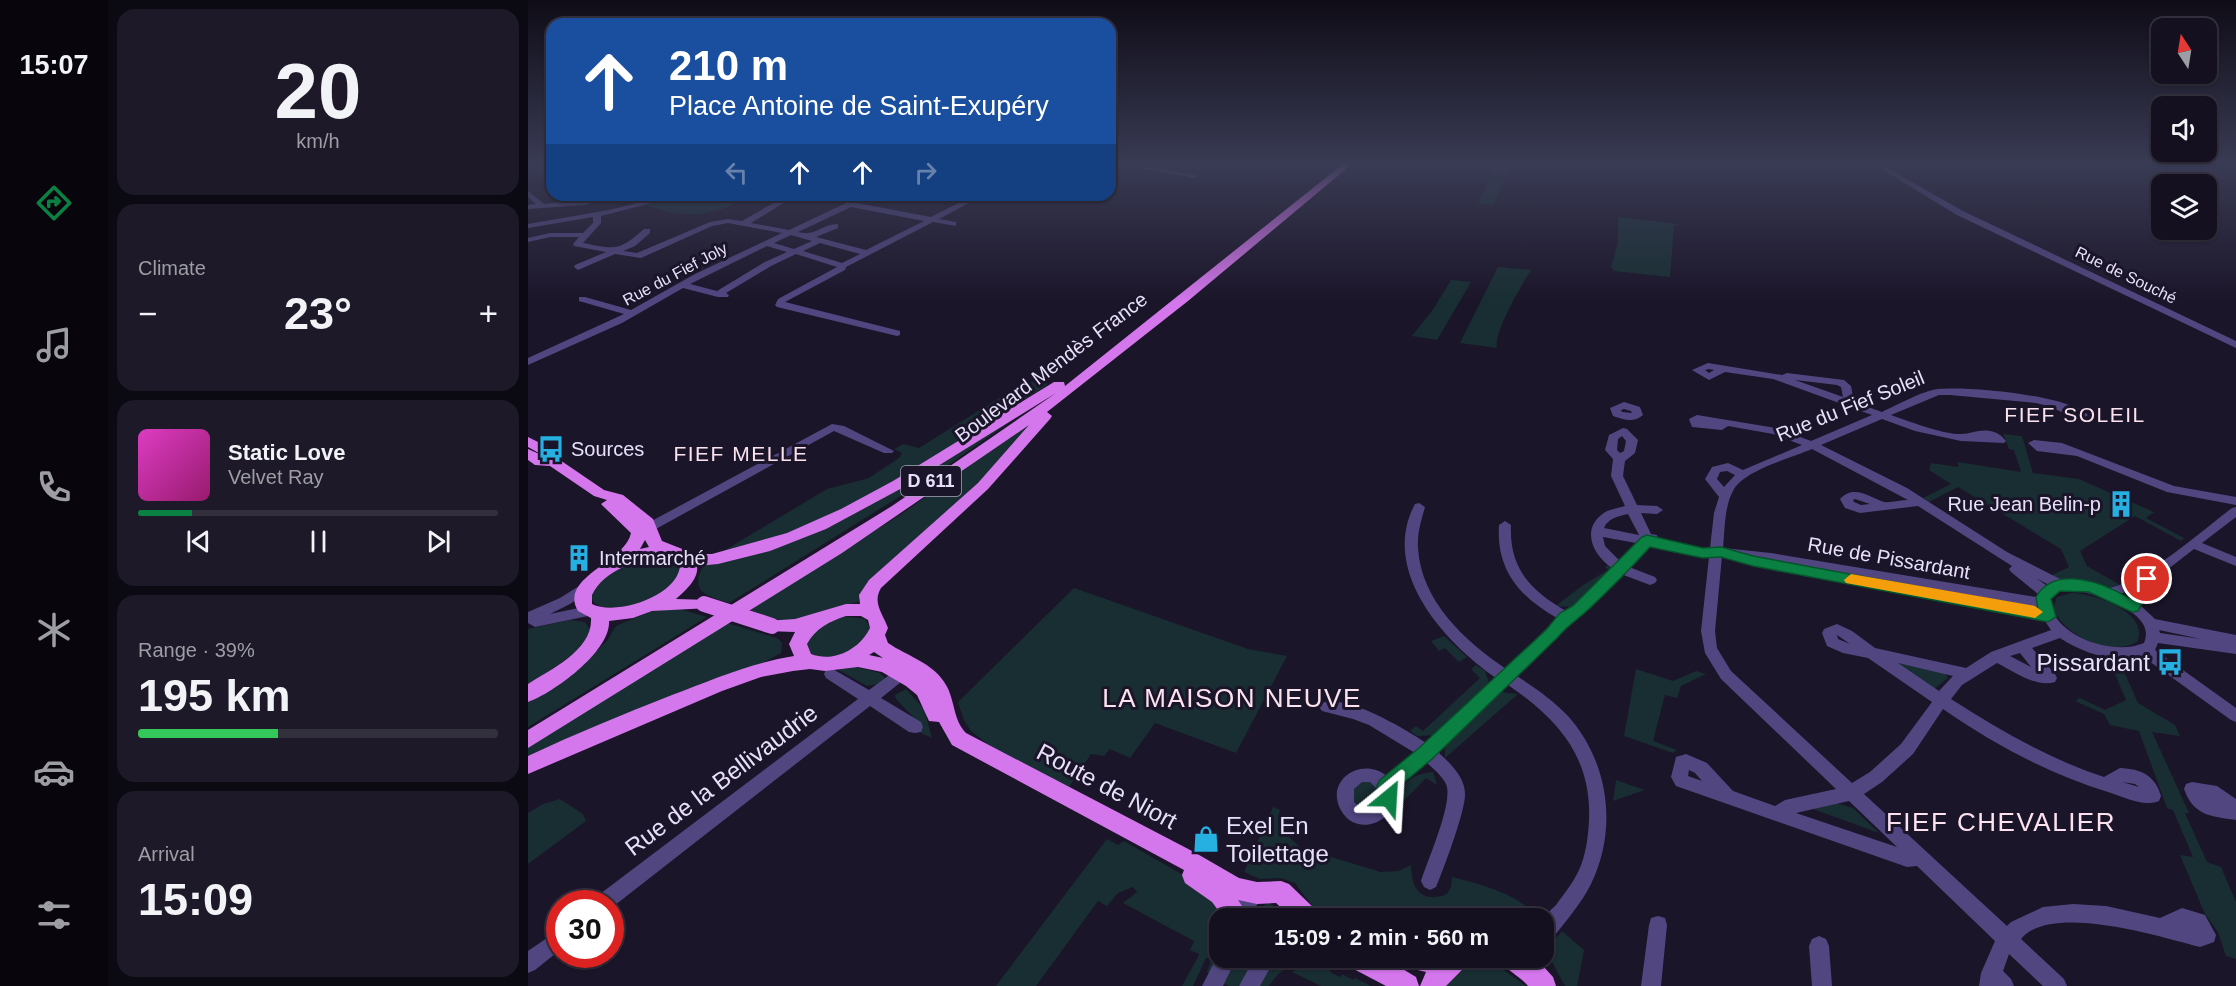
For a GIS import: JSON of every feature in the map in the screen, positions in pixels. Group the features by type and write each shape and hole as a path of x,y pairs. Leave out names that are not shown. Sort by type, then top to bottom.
{"main road":[{"name":"Boulevard Mendès France","path":"742,604 965,458 1117,348 1289,210"},
{"name":"Boulevard Mendès France","path":"742,604 987,448 1103,364 1290,210"},
{"path":"528,694 588,651 600,634 594,613 582,601 587,586 622,560 665,550 679,552 688,558 703,560 760,549 840,519 1117,348"},
{"path":"906,669 880,647 876,635 878,621 870,612 868,595 875,584 983,486 1041,419 1104,366 1103,364"},
{"path":"528,441 553,455 553,462"},
{"path":"528,453 540,462 553,462 600,493 618,498 650,527 655,544 665,550"},
{"path":"600,493 602,500 618,510 639,532 637,542 622,560"},
{"path":"649,607 673,592 687,578 691,567 688,558"},
{"path":"687,578 690,592 704,604"},
{"path":"594,613 624,614 649,607 704,604 772,626 798,644"},
{"name":"D 611","path":"528,734 742,604"},
{"name":"D 611","path":"528,740 742,604"},
{"path":"772,626 795,626 818,621 846,610 870,612"},
{"path":"809,662 800,655 798,644 805,632 818,621"},
{"path":"528,765 608,729 743,675 773,666 809,662 829,664 844,660 860,652 876,635"},
{"path":"844,660 872,662 906,669"},
{"name":"Route de Niort","path":"906,669 931,679 939,690 950,729 959,739 1186,859 1228,885 1257,892 1281,892 1298,908"},
{"name":"Route de Niort","path":"906,669 930,696 941,734 949,742 1164,857 1220,894 1231,908"},
{"path":"1380,968 1407,986"},
{"path":"1432,986 1445,968"},
{"path":"1529,968 1544,986"}],"street":[{"path":"585,216 587,210"},
{"path":"528,226 614,210"},
{"path":"742,224 760,216 765,210"},
{"name":"Rue du Fief Joly","path":"528,362 633,314 682,285 836,210"},
{"path":"881,210 953,224"},
{"path":"897,333 780,305 785,298 838,273 842,266 952,210"},
{"name":"Rue de Souché","path":"1955,210 2236,345"},
{"path":"597,214 597,223 578,244 613,252 641,255 718,222 789,232 867,254"},
{"path":"808,237 835,226"},
{"path":"578,267 634,243 647,231"},
{"path":"528,240 550,235 585,235"},
{"path":"718,294 756,270 820,240"},
{"path":"765,243 842,266"},
{"path":"682,285 731,297"},
{"path":"582,299 633,314"},
{"path":"1724,368 1775,376 1840,382 1846,386 1849,402"},
{"path":"1775,376 1919,429 1961,438"},
{"name":"Rue du Fief Soleil","path":"2048,402 1945,392 1930,394 1743,474 1732,483 1724,495 1722,553 1708,631 1714,656 1726,675 2057,986"},
{"path":"1386,786 1426,754 1552,634 1566,617 1578,610 1621,570 1647,540 1617,476 1618,459 1629,453 1632,440 1623,431 1625,418"},
{"path":"1725,423 1776,431 1810,445 1921,502 2002,555 2061,585 2079,585 2108,593 2132,607 2151,630 2228,643"},
{"path":"650,527 832,427 840,428 888,451"},
{"path":"2077,453 2154,484 2201,496 2236,501"},
{"name":"Rue du Fief Soleil","path":"1724,495 1711,479 1716,470 1728,467 1743,474"},
{"path":"2108,593 2145,580 2233,513 2201,496"},
{"path":"1883,506 1921,502"},
{"path":"1419,507 1412,527 1411,547 1414,568 1424,595 1443,621 1471,651 1535,696 1563,721 1585,755 1596,791 1598,829 1591,866 1576,895 1554,921"},
{"path":"1650,580 1621,570 1600,551 1595,538 1599,524 1610,514 1632,508 1657,510"},
{"path":"1505,525 1503,550 1512,572 1528,590 1566,617"},
{"name":"Rue de Pissardant","path":"1596,531 1703,553 1722,553 1753,561 2045,604"},
{"path":"2193,544 2236,562"},
{"path":"2002,555 2045,604 2063,631 2087,646 2125,654 2145,650 2150,646 2151,630"},
{"path":"2132,607 2145,580"},
{"path":"2045,604 2061,585"},
{"path":"528,618 565,601 587,586"},
{"path":"528,623 594,613"},
{"path":"1779,813 1785,808 1851,793 1876,777 1907,750 1941,700 1967,674 1996,656 2063,631"},
{"path":"1996,656 2039,677 2050,678 2048,672 2022,646"},
{"path":"2145,650 2236,716"},
{"path":"1967,674 1871,652 1941,700 2034,757 2084,779 2104,785"},
{"name":"Rue de la Bellivaudrie","path":"620,890 906,669"},
{"path":"831,674 915,727"},
{"path":"1327,707 1377,722 1426,754 1449,773 1457,791 1430,881"},
{"path":"1726,795 1907,859 1921,857"},
{"path":"1243,908 1245,902 1257,892"},
{"path":"1995,982 1996,957 2008,939 2026,922 2061,912 2091,913 2159,928"},
{"path":"1651,986 1658,925"},
{"path":"1820,946 1822,986"},
{"path":"528,963 546,949"},
{"path":"1212,986 1221,968"},
{"path":"1249,986 1260,968"}],"green space":[{"path":"662,210 718,210 702,214"},
{"path":"1618,217 1678,224 1674,226 1670,277 1614,271 1611,267 1618,242"},
{"path":"1498,267 1531,270 1515,297 1499,332 1497,348 1460,343"},
{"path":"1451,280 1471,282 1437,340 1412,336 1434,308"},
{"path":"1036,380 1046,380 1047,385 883,489 810,528 722,552 827,489 869,478 899,458 902,453 894,449 903,444 919,448 1012,390"},
{"path":"1034,405 934,475 729,603 707,595 699,587 698,581 704,564 796,540"},
{"path":"1040,416 979,484 868,583 858,602 809,618 790,621 772,618 748,609 900,515"},
{"path":"2003,434 2022,436 2033,473 2079,479 2154,512 2146,518 2184,538 2181,541 2135,516 2080,551 2087,566 2120,585 2097,587 2056,582 2050,576 2069,567 2061,549 1958,487 1929,502 1923,498 1951,484 1929,470 1931,463 1958,467 1958,462 2021,472 2014,450 2009,449"},
{"path":"659,555 680,560 683,564 679,580 653,599 635,605 612,608 598,605 593,601 592,591 596,584 610,572 644,558"},
{"path":"1608,565 1613,569 1572,607 1556,606 1583,585 1608,570 1605,567"},
{"path":"1074,588 1248,649 1287,656 1236,753 1155,723 1130,758 1110,749 1104,756 1091,754 1069,787 1008,760 971,731 964,720 958,702"},
{"path":"2071,593 2092,596 2128,613 2136,622 2139,631 2137,642 2114,647 2101,645 2077,635 2059,618 2053,608 2057,597"},
{"path":"676,608 707,617 528,727 528,700 594,653 607,641 616,626 649,612"},
{"path":"842,616 865,619 870,628 864,640 854,649 834,658 826,659 808,653 806,644 818,627"},
{"path":"570,620 585,622 591,631 579,650 528,686 528,629"},
{"path":"727,623 777,638 782,643 781,653 757,666 528,761 528,745"},
{"path":"1444,636 1467,657 1459,662 1445,648 1439,651 1431,641"},
{"path":"1898,663 1945,673 1948,678 1934,689 1896,665"},
{"path":"1476,665 1485,671 1489,683 1436,735 1417,736 1410,731 1416,726 1423,731 1480,678 1471,669"},
{"path":"2111,665 2122,667 2138,703 2175,725 2180,736 2152,732 2189,813 2185,813 2207,862 2221,867 2236,902 2236,959 2226,956 2218,932 2205,914 2180,855 2193,857 2173,810 2167,808 2139,731 2110,725 2104,714 2075,701 2080,698 2105,710 2126,700"},
{"path":"855,667 880,673 885,678 881,683 867,686 837,669"},
{"path":"1636,669 1673,681 1696,671 1706,674 1681,686 1677,698 1665,695 1653,741 1677,750 1673,753 1624,736"},
{"path":"906,689 924,709 932,738 921,733 917,721 896,699 895,695"},
{"path":"1501,692 1518,694 1445,758 1445,748 1451,740"},
{"path":"1433,772 1437,785 1426,778 1396,809 1399,794 1406,783 1418,775"},
{"path":"1616,780 1645,790 1613,801"},
{"path":"1366,781 1372,782 1380,790 1380,802 1372,810 1366,811 1360,810 1352,802 1351,796 1352,790 1360,782"},
{"path":"560,799 583,814 586,821 528,864 528,813 543,804"},
{"path":"1836,803 1853,808 1879,833 1813,809"},
{"path":"1273,807 1280,810 1278,818 1289,837 1301,848 1381,872 1399,871 1411,865 1413,881 1425,896 1438,897 1447,894 1451,887 1452,877 1498,891 1527,908 1314,908 1295,883 1281,878 1260,879 1244,872"},
{"path":"1107,839 1118,845 1124,841 1183,875 1218,908 1209,908 1209,958 1206,958 1193,986 1182,986 1199,954 1190,950 1194,941 1123,903 1137,892 1133,887 1118,893 1107,906 1098,901 1036,986 996,986"},
{"path":"1268,903 1277,908 1260,908"},
{"path":"1562,931 1584,950 1577,986 1565,986 1554,966 1554,940"},
{"path":"1209,966 1215,968 1212,976 1207,972"},
{"path":"1228,968 1253,968 1243,986 1229,986 1221,983"},
{"path":"1267,968 1287,968 1269,986 1253,986"},
{"path":"1299,968 1327,968 1340,977 1342,974 1371,986 1321,986 1292,972"},
{"path":"1471,968 1502,969 1526,986 1445,986 1463,970"}],"slow traffic":[{"path":"1851,580 2035,612"}],"place":[{"name":"Sources","path":"551,449"},
{"name":"Rue Jean Belin-p","path":"2121,504"},
{"name":"Intermarché","path":"579,558"},
{"name":"Pissardant","path":"2170,662"},
{"name":"Exel En Toilettage","path":"1206,839"}],"district":[{"name":"FIEF SOLEIL","path":"2075,414"},
{"name":"FIEF MELLE","path":"741,453"},
{"name":"LA MAISON NEUVE","path":"1232,698"},
{"name":"FIEF CHEVALIER","path":"2001,822"}],"route":[{"path":"1389,798 1386,786 1426,754 1552,634 1566,617 1578,610 1621,570 1647,540 1658,545 1709,554 1721,552 1808,572 2037,612 2048,617 2043,597 2055,587 2070,584 2090,587 2108,593 2132,607 2132,603 2147,579"}]}
